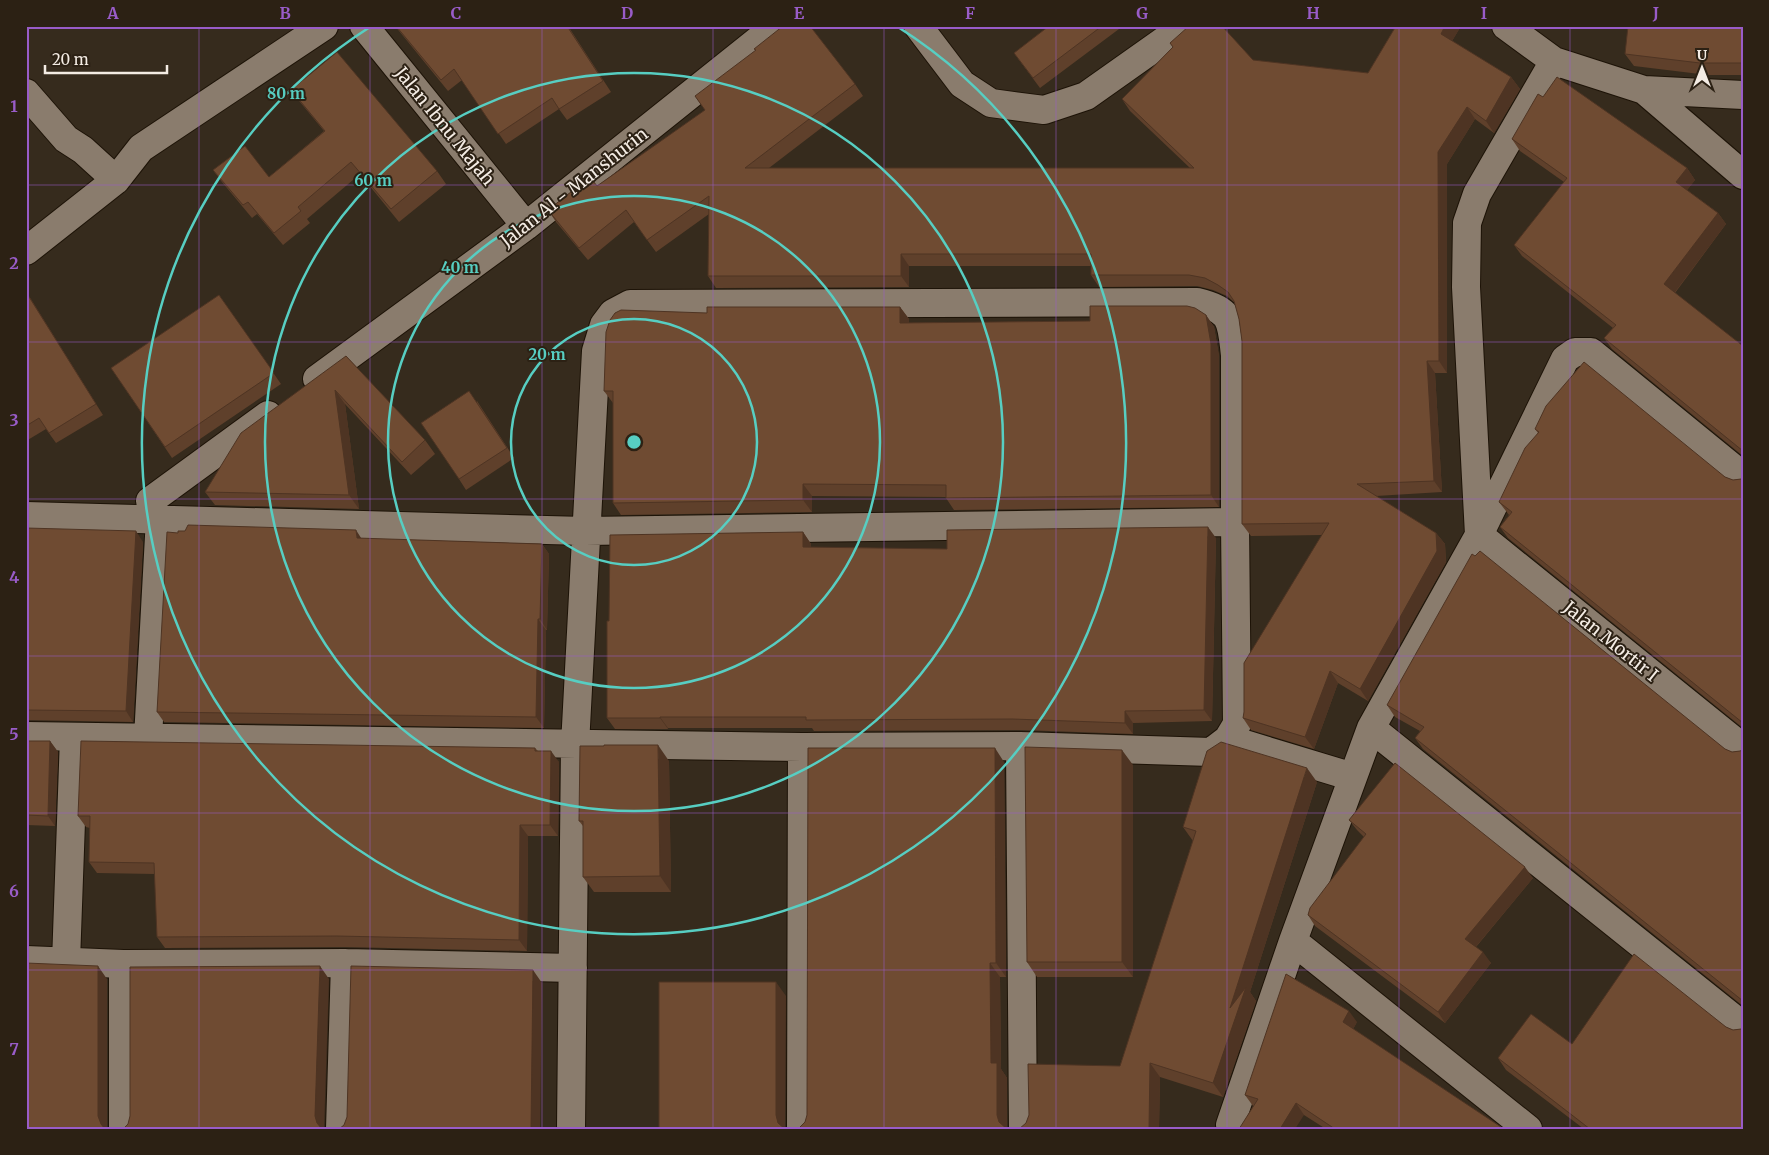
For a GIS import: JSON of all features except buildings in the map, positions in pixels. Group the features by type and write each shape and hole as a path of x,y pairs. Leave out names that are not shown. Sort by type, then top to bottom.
{"street":[{"path":"26,251 116,180 141,148 324,26"},
{"name":"Jalan Ibnu Majah","path":"364,26 526,226"},
{"name":"Jalan Al - Manshurin","path":"155,510 290,399 526,226 776,26"},
{"path":"918,26 962,84 991,103 1044,110 1086,96 1186,26"},
{"path":"1506,26 1544,53 1644,90 1743,95"},
{"path":"1479,535 1466,287 1467,223 1477,194 1544,53"},
{"path":"1644,90 1743,175"},
{"path":"26,93 66,139 83,150 116,180"},
{"path":"26,736 575,745 802,748 1020,746 1211,752 1228,739 1237,724 1234,522 1235,355 1232,329 1226,314 1215,306 1197,302 630,304 613,313 604,325 596,351 585,531 575,745 571,1129"},
{"path":"1230,1125 1292,941 1371,728 1479,535 1565,359 1575,352 1591,352 1743,476"},
{"path":"148,738 155,510"},
{"path":"26,516 155,510 585,531 1234,522"},
{"name":"Jalan Mortir I","path":"1479,535 1743,748"},
{"path":"1371,728 1743,1026"},
{"path":"66,962 74,737"},
{"path":"1228,739 1353,777"},
{"path":"1020,746 1023,1129"},
{"path":"801,1129 802,748"},
{"path":"1292,941 1528,1129"},
{"path":"26,960 123,964 345,963 573,968"},
{"path":"340,1129 345,963"},
{"path":"123,964 123,1129"}]}
